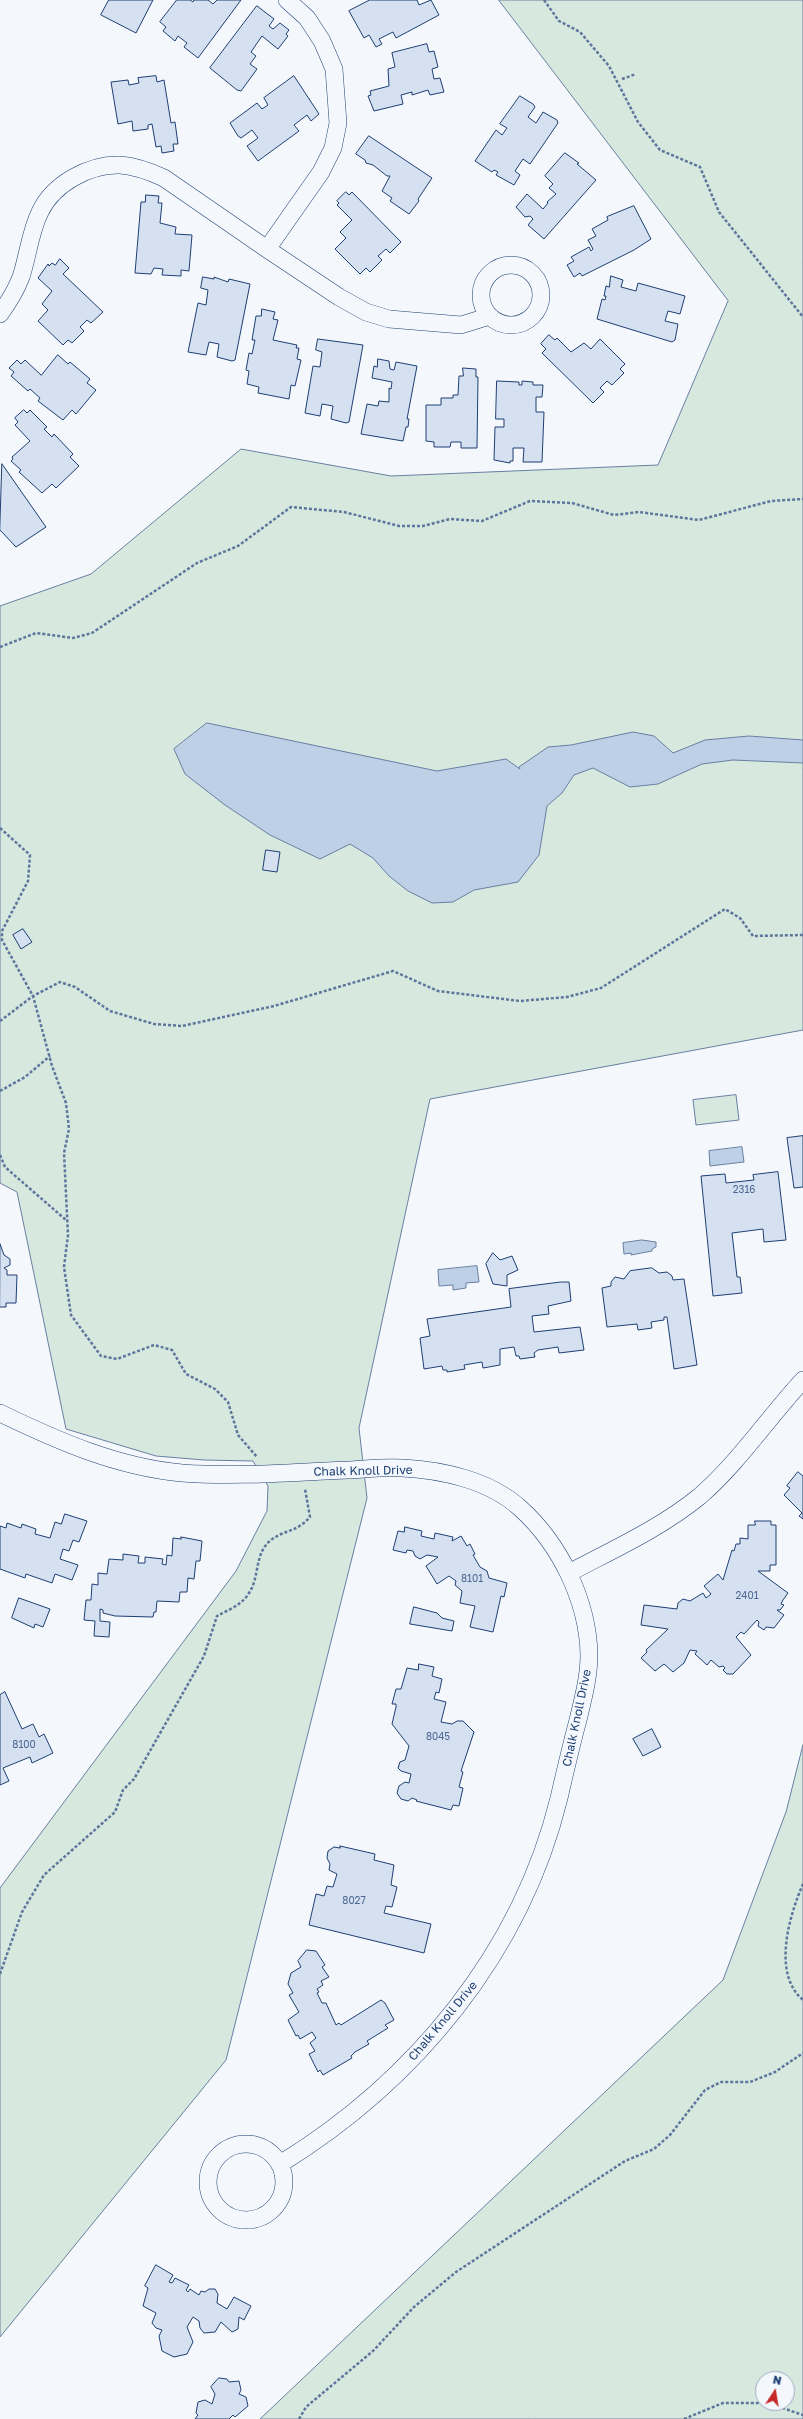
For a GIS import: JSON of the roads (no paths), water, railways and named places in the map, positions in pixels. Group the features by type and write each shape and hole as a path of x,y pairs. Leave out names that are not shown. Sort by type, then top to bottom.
{"street":[{"path":"266,249 321,172 333,148 338,123 334,69 322,41 307,18 287,0"},
{"path":"0,314 21,278 40,212 58,188 82,174 105,166 122,165 147,171 164,178 266,249 339,297 366,312 383,317 461,325 490,316"},
{"path":"569,1572 667,1520 700,1496 729,1468 803,1380"},
{"name":"Chalk Knoll Drive","path":"0,1413 77,1448 113,1460 158,1470 244,1475 400,1468 440,1473 463,1478 484,1486 520,1507 547,1539 569,1572 581,1604 589,1655 587,1683 553,1823 514,1920 481,1974 452,2015 421,2051 372,2097 333,2129 280,2164"},
{"path":"248,2144 261,2147 272,2154 280,2164 284,2176 284,2188 280,2200 273,2210 262,2217 250,2220 238,2220 226,2215 216,2207 210,2196 208,2184 209,2172 215,2160 224,2151 235,2145 248,2144"}],"water":[{"path":"207,723 437,771 506,759 520,769 519,767 548,747 571,745 633,732 654,736 673,753 705,740 749,736 803,740 803,763 733,760 702,764 658,784 630,787 593,768 574,775 562,793 547,806 539,855 518,882 474,890 453,902 432,903 408,891 389,876 373,858 350,844 320,859 270,835 225,805 185,774 174,749"},
{"path":"742,1147 744,1162 710,1166 709,1151"},
{"path":"642,1240 656,1242 656,1247 652,1249 652,1251 631,1255 631,1253 624,1254 623,1243"},
{"path":"477,1266 479,1282 466,1283 466,1288 453,1290 453,1285 439,1286 438,1270"}]}
